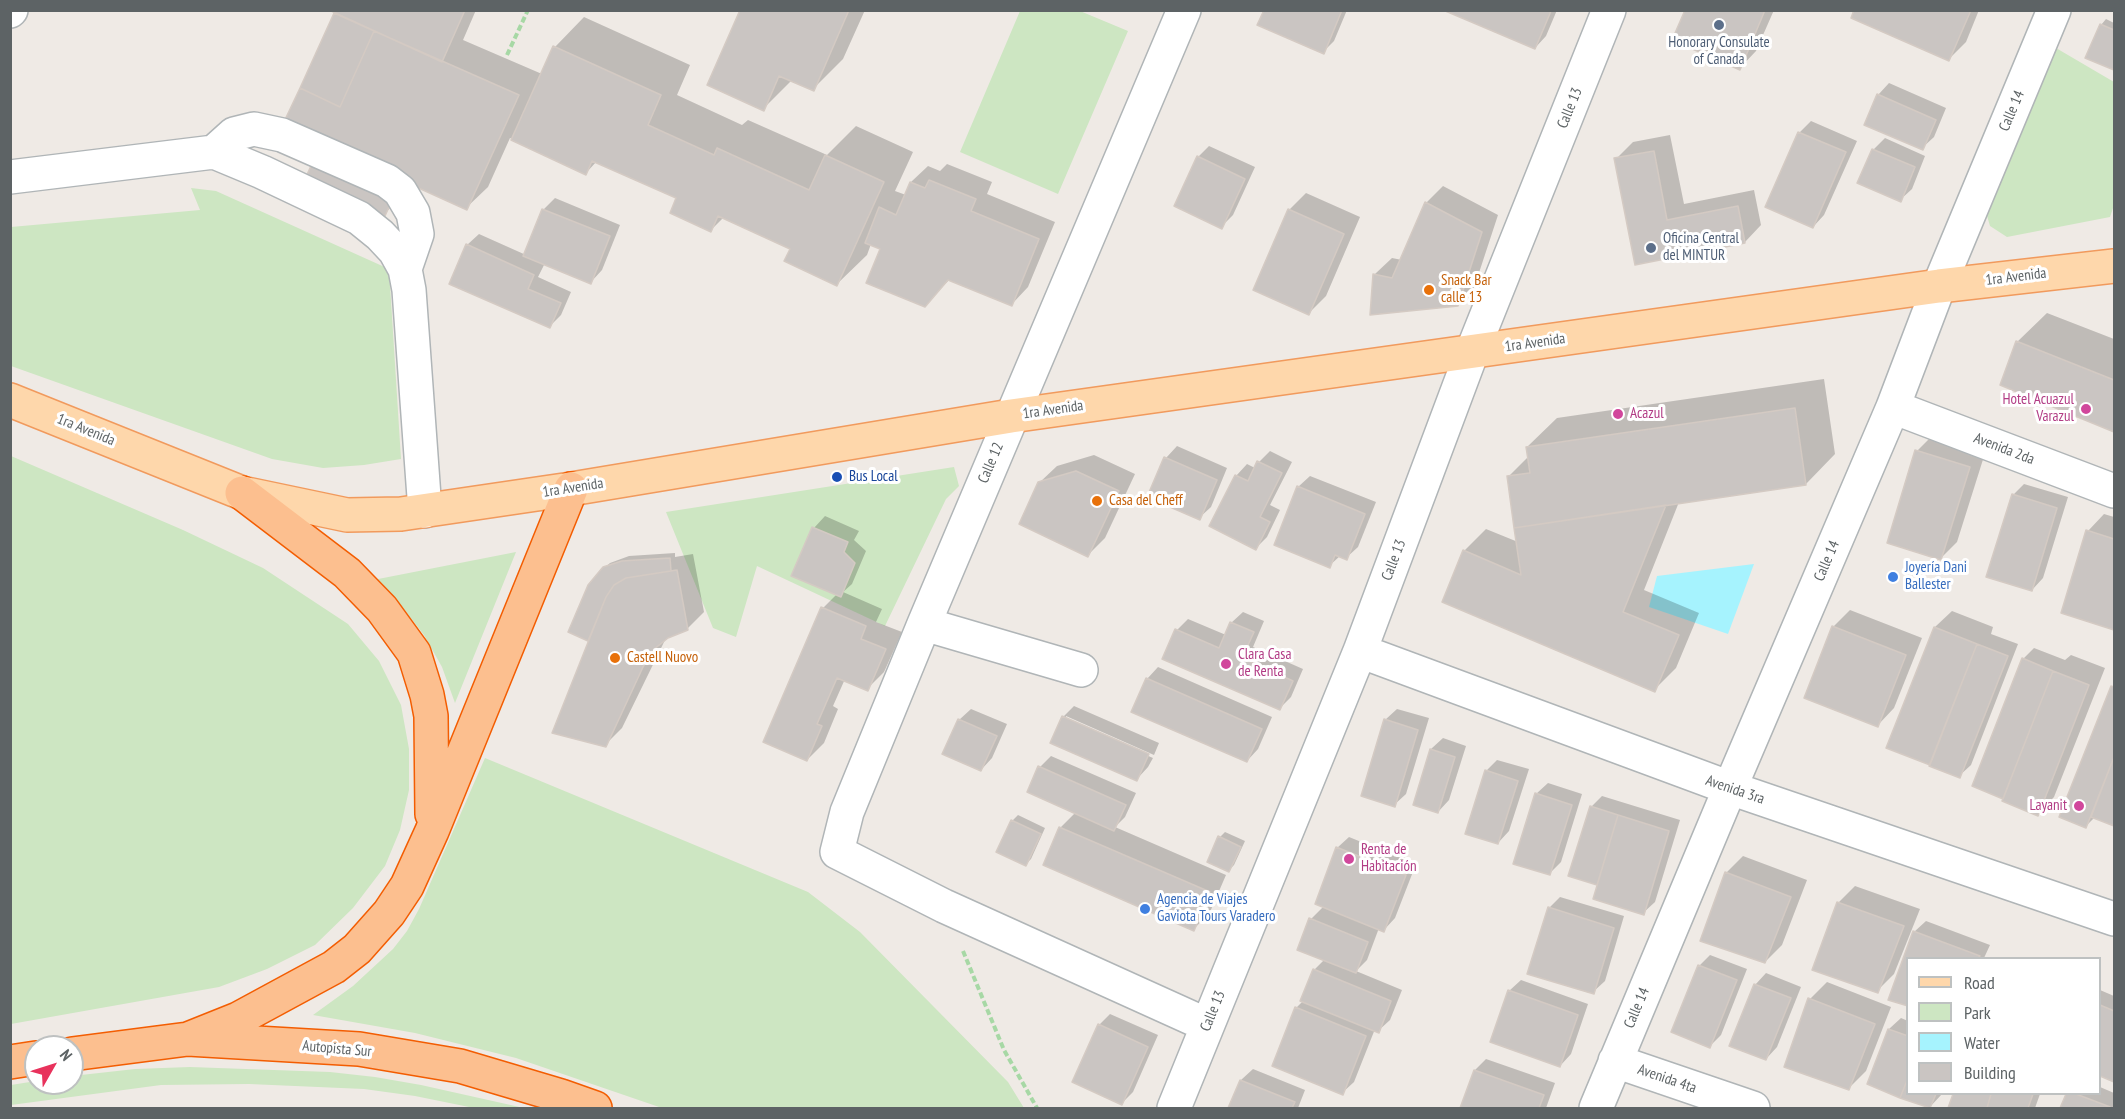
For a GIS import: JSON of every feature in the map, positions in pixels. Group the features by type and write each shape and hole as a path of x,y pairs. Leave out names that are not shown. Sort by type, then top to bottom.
{"highway":[{"path":"188,1039 238,1019 334,967 357,950 389,913 407,886 432,831 571,489"},
{"path":"242,493 347,573 382,609 414,653 431,716 432,831"},
{"name":"Autopista Sur","path":"84,1052 188,1039 359,1049 460,1066 595,1108"}],"main road":[{"name":"1ra Avenida","path":"10,400 242,493 347,515 424,511 1011,416 1940,286 2115,266"}],"street":[{"name":"Calle 12","path":"944,906 837,852 847,812 1011,416 1184,10"},
{"name":"Calle 13","path":"1174,1108 1360,651 1472,352 1609,10"},
{"name":"Calle 14","path":"1596,1108 1893,407 1940,286 2054,10"},
{"path":"214,152 234,134 254,129 282,135 387,181 400,191 413,213 417,234 405,269"},
{"path":"10,177 214,152 359,218 380,234 395,251 405,269 424,511"},
{"name":"Avenida 2da","path":"1893,407 2115,491"},
{"path":"924,624 1081,670"},
{"name":"Avenida 3ra","path":"1360,651 1730,788 2115,919"},
{"path":"944,906 1207,1025"},
{"name":"Avenida 4ta","path":"1615,1061 1753,1108"}],"path":[{"path":"507,56 528,10"},
{"path":"944,906 1004,1050 1037,1108"}],"green space":[{"path":"1020,11 1080,11 1128,31 1058,194 960,152"},
{"path":"2056,48 2114,82 2114,205 2110,217 2007,237 1990,226 1983,202"},
{"path":"191,188 216,191 389,269 401,459 323,468 272,459 11,366 11,227 200,210"},
{"path":"11,456 183,530 263,568 348,624 379,661 401,705 409,749 409,790 400,830 385,866 353,908 315,945 267,969 219,987 11,1024"},
{"path":"954,467 959,486 946,499 885,626 757,566 736,637 713,628 666,512"},
{"path":"516,552 455,703 442,667 424,635 399,603 373,580"},
{"path":"485,758 808,892 860,932 1008,1082 1024,1108 662,1108 516,1058 415,1033 313,1015 353,986 393,949 407,931 419,909"},
{"path":"190,1067 330,1072 421,1085 524,1108 474,1108 364,1089 249,1084 161,1085 11,1105 11,1085 24,1083 24,1095 84,1095 84,1075 135,1069"}],"water":[{"path":"1754,564 1728,634 1649,607 1657,576"}],"building":[{"path":"329,10 465,10 442,62"},
{"path":"740,10 849,10 814,91 779,76 764,111 707,85"},
{"path":"1264,10 1342,10 1324,54 1257,25"},
{"path":"1443,10 1550,10 1551,11 1535,49"},
{"name":"Honorary Consulate of Canada","path":"1685,10 1765,10 1740,70 1672,40"},
{"path":"1854,10 1971,10 1949,61 1851,18"},
{"path":"334,13 374,31 340,107 300,88"},
{"path":"2100,24 2114,30 2114,70 2085,58"},
{"path":"374,31 519,95 467,210 282,126 300,88 340,107"},
{"path":"553,46 661,95 648,125 714,155 717,148 809,190 825,155 884,182 837,286 784,261 790,249 718,216 711,232 670,213 676,198 592,161 586,175 511,140"},
{"path":"1877,94 1936,120 1923,150 1864,125"},
{"path":"1798,132 1846,152 1813,228 1765,207"},
{"path":"321,144 401,180 385,216 305,179"},
{"path":"1872,149 1915,167 1901,202 1857,183"},
{"path":"1654,151 1667,220 1738,206 1745,243 1635,265 1614,158"},
{"path":"1197,156 1245,179 1222,229 1174,206"},
{"path":"929,180 976,199 971,211 1039,239 1012,306 948,280 925,307 866,283 880,249 865,243 879,207 896,215 910,182 925,188"},
{"path":"1425,202 1482,232 1458,306 1370,315 1373,274 1392,278"},
{"path":"542,209 610,236 591,284 523,256"},
{"path":"1288,209 1344,234 1309,315 1253,290"},
{"path":"466,244 534,275 528,289 561,303 550,328 449,284"},
{"name":"Hotel Acuazul Varazul","path":"2016,341 2114,380 2114,432 2000,385"},
{"path":"1795,408 1806,485 1514,528 1507,476 1530,473 1526,447"},
{"path":"1915,450 1970,467 1941,560 1887,543"},
{"path":"1164,457 1217,480 1200,520 1147,497"},
{"path":"1257,461 1282,473 1260,517 1270,522 1256,550 1209,526 1235,475 1248,481"},
{"path":"1076,471 1119,491 1088,557 1019,524 1038,482"},
{"path":"1297,486 1365,514 1347,560 1335,555 1330,568 1274,545"},
{"path":"2012,494 2057,508 2032,591 1986,577"},
{"path":"1666,505 1623,612 1679,635 1655,692 1442,602 1463,550 1521,575 1514,528"},
{"path":"812,527 848,542 844,552 855,563 841,597 791,576"},
{"path":"2086,530 2114,539 2114,630 2061,613"},
{"path":"670,558 671,571 626,578 614,585 606,597 588,641 568,632 588,585 603,567 622,561"},
{"name":"Castell Nuovo","path":"677,570 688,630 668,638 653,650 606,747 552,733 606,597 614,585 626,578"},
{"path":"821,607 866,626 861,639 886,649 868,691 837,678 817,724 822,726 807,761 763,742"},
{"path":"1230,622 1254,632 1242,658 1293,681 1280,710 1162,659 1175,629 1219,648"},
{"path":"1832,626 1906,655 1878,727 1804,698"},
{"path":"1934,627 1977,644 1930,765 1886,748"},
{"path":"1977,644 2008,656 1960,778 1929,766"},
{"path":"2022,658 2053,671 2003,799 1972,786"},
{"path":"2053,671 2089,685 2038,816 2002,801"},
{"path":"1146,678 1262,729 1247,762 1131,712"},
{"path":"2111,686 2114,687 2114,757 2086,828 2059,817"},
{"path":"1062,716 1149,754 1137,781 1050,743"},
{"path":"958,719 997,736 981,771 942,754"},
{"path":"1384,719 1418,730 1395,807 1361,796"},
{"path":"1430,749 1455,757 1438,813 1413,805"},
{"path":"2114,757 2114,826 2091,817"},
{"path":"1038,766 1126,805 1114,831 1027,792"},
{"path":"1485,770 1518,781 1498,844 1465,834"},
{"path":"1535,793 1572,805 1550,875 1513,864"},
{"path":"1590,806 1618,815 1597,885 1568,876"},
{"path":"1618,815 1669,831 1644,915 1593,899"},
{"path":"1011,820 1041,834 1026,866 996,852"},
{"path":"1059,827 1210,892 1194,931 1043,865"},
{"path":"1218,836 1241,847 1229,872 1207,862"},
{"path":"1336,847 1406,875 1384,932 1315,904"},
{"path":"1725,872 1791,897 1765,963 1700,941"},
{"path":"1837,902 1904,926 1878,993 1812,970"},
{"path":"1548,907 1614,928 1594,994 1527,974"},
{"path":"1309,918 1368,942 1356,973 1297,950"},
{"path":"1913,931 1980,956 1906,957 1906,1005 1888,1000"},
{"path":"1698,965 1737,980 1710,1048 1671,1032"},
{"path":"1313,969 1391,1001 1379,1033 1300,1001"},
{"path":"1754,984 1791,998 1766,1060 1729,1046"},
{"path":"1508,990 1578,1015 1560,1067 1490,1042"},
{"path":"1808,998 1875,1024 1849,1090 1784,1067"},
{"path":"2101,1005 2114,1011 2114,1082 2101,1076"},
{"path":"1295,1007 1366,1036 1343,1095 1272,1066"},
{"path":"1098,1024 1148,1047 1122,1105 1072,1082"},
{"path":"1888,1029 1906,1035 1906,1083 1900,1098 1867,1084"},
{"path":"1474,1070 1544,1095 1539,1108 1460,1108"},
{"path":"1240,1080 1295,1102 1292,1108 1228,1108"},
{"path":"1906,1083 1906,1095 1936,1095 1930,1108 1900,1098"},
{"path":"1953,1095 1991,1095 1987,1108 1948,1108"},
{"path":"1991,1095 2033,1095 2028,1108 1987,1108"},
{"path":"2066,1095 2079,1095 2110,1107 2060,1108"}],"place":[{"name":"Honorary Consulate of Canada","path":"1719,25"},
{"name":"Oficina Central del MINTUR","path":"1651,248"},
{"name":"Snack Bar calle 13","path":"1429,290"},
{"name":"Hotel Acuazul Varazul","path":"2086,409"},
{"name":"Acazul","path":"1618,414"},
{"name":"Bus Local","path":"837,477"},
{"name":"Casa del Cheff","path":"1097,501"},
{"name":"Joyería Dani Ballester","path":"1893,577"},
{"name":"Castell Nuovo","path":"615,658"},
{"name":"Clara Casa de Renta","path":"1226,664"},
{"name":"Layanit","path":"2079,806"},
{"name":"Renta de Habitación","path":"1349,859"},
{"name":"Agencia de Viajes Gaviota Tours Varadero","path":"1145,909"}]}
